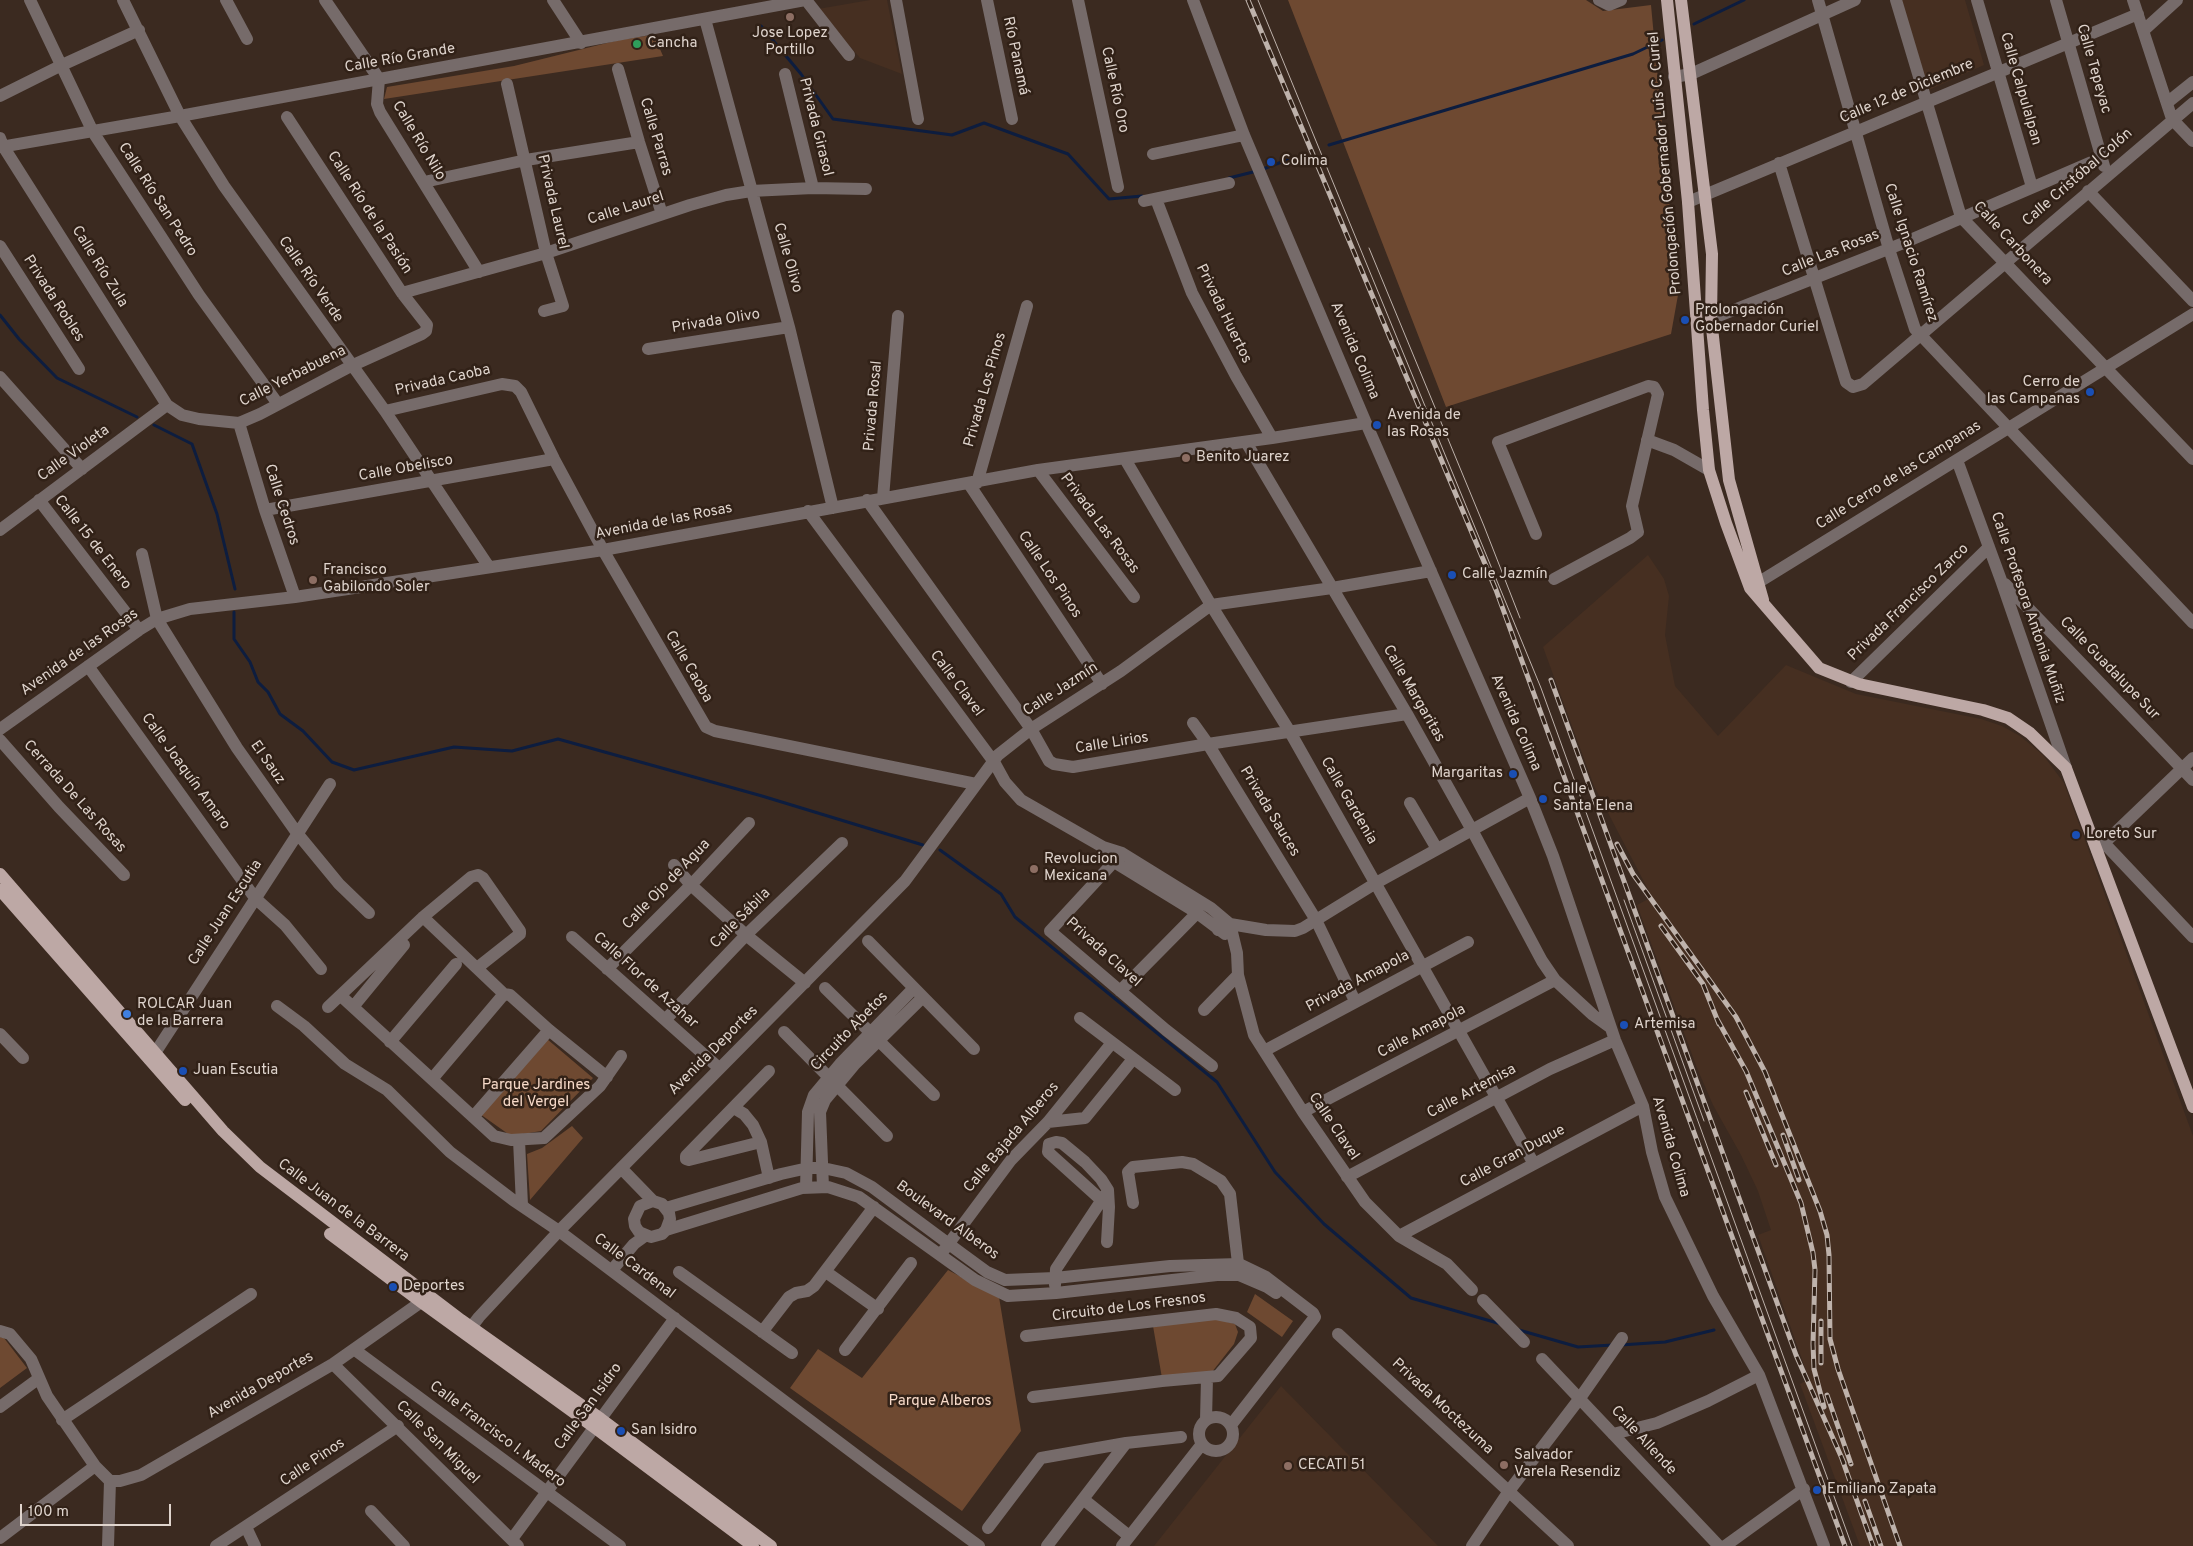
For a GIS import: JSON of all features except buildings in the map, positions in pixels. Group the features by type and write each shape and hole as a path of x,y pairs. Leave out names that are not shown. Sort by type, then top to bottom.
{"main road":[{"name":"Prolongación Gobernador Luis C. Curiel","path":"1667,0 1688,202 1703,410 1710,470 1726,523 1753,585 1767,609 1819,668 1851,682 1983,710 2008,718 2030,733 2066,768 2100,846 2193,1107"},
{"name":"Prolongación Gobernador Luis C. Curiel","path":"1681,0 1692,74 1712,254 1711,319 1728,480 1753,585"},
{"name":"Calle Juan de la Barrera","path":"0,874 152,1057"},
{"name":"Calle Juan de la Barrera","path":"0,890 152,1057 251,1170 468,1331 771,1546"},
{"name":"Calle Juan de la Barrera","path":"306,1209 421,1302 468,1331"},
{"name":"Calle Juan de la Barrera","path":"598,1423 753,1546"}],"street":[{"name":"Calle Río San Pedro","path":"30,0 93,132 199,295 278,404"},
{"name":"Calle Río Verde","path":"123,0 180,116 224,186 385,412 489,567"},
{"path":"226,0 247,40"},
{"path":"325,0 379,79"},
{"path":"553,0 581,43"},
{"path":"806,0 849,55"},
{"name":"Calle Río Grande","path":"1,144 93,132 806,0"},
{"path":"896,0 918,118"},
{"name":"Río Panamá","path":"987,0 1012,119"},
{"name":"Calle Río Oro","path":"1078,0 1118,187"},
{"name":"Avenida Colima","path":"1193,0 1256,164 1366,423 1530,798 1553,856 1613,1034 1643,1106 1652,1152 1665,1198 1713,1296 1759,1375 1804,1489 1824,1546"},
{"path":"1599,0 1609,5 1621,0"},
{"name":"Calle Ignacio Ramírez","path":"1818,0 1889,249 1911,320 1920,335 2193,624"},
{"path":"1674,77 1692,74 1855,0"},
{"name":"Calle Carbonera","path":"1896,0 1961,217 2107,367 2193,459"},
{"name":"Calle Calpulalpan","path":"1977,0 2032,187"},
{"name":"Calle Tepeyac","path":"2056,0 2106,176"},
{"path":"2133,0 2168,102 2172,120 2193,141"},
{"path":"2144,30 2177,0"},
{"name":"Calle 12 de Diciembre","path":"1688,202 2138,14"},
{"name":"Calle Olivo","path":"705,19 789,327 833,508"},
{"path":"0,96 139,30"},
{"name":"Calle Parras","path":"618,69 662,214"},
{"name":"Privada Girasol","path":"785,74 813,188"},
{"name":"Calle Río Nilo","path":"379,79 377,104 380,112 479,272"},
{"path":"2168,102 2193,82"},
{"name":"Privada Laurel","path":"507,84 546,253 563,306 544,311"},
{"name":"Calle Cristóbal Colón","path":"1813,279 1846,382 1853,386 1863,384 2193,103"},
{"name":"Calle Río de la Pasión","path":"287,117 402,293 427,325"},
{"path":"1153,154 1244,135"},
{"path":"424,182 526,160 639,142"},
{"name":"Calle Río Zula","path":"1,144 167,405"},
{"name":"Calle Las Rosas","path":"1711,319 1889,249 2102,158"},
{"path":"1779,163 1813,279"},
{"name":"Privada Huertos","path":"1229,183 1150,200 1192,293 1236,376 1272,438"},
{"name":"Calle Laurel","path":"402,293 546,253 662,214 726,195 751,190 866,189"},
{"path":"2088,191 2193,301"},
{"name":"Privada Robles","path":"0,246 79,369"},
{"name":"Privada Los Pinos","path":"973,484 1027,306"},
{"name":"Calle Cerro de las Campanas","path":"1753,585 2193,314"},
{"name":"Privada Rosal","path":"883,498 898,316"},
{"name":"Calle Yerbabuena","path":"167,405 182,415 199,419 239,423 351,366 422,334 426,331 427,325"},
{"name":"Privada Olivo","path":"648,349 789,327"},
{"path":"0,377 82,469"},
{"name":"Privada Caoba","path":"385,412 509,384"},
{"name":"Calle Caoba","path":"509,384 515,386 521,392 554,459 603,550 706,727 715,731 976,784"},
{"path":"1536,534 1498,442 1648,386 1654,387 1658,394 1632,506 1638,532 1554,578"},
{"name":"Calle Violeta","path":"2,524 82,469 167,405"},
{"name":"Calle Cedros","path":"239,423 265,510 295,597"},
{"name":"Avenida de las Rosas","path":"0,729 139,630 158,619 190,609 295,597 603,550 868,500 973,484 1038,470 1246,442 1366,423"},
{"path":"1647,440 1674,450 1710,470"},
{"name":"Calle Margaritas","path":"1246,442 1406,714 1472,830 1542,961 1555,980 1613,1034"},
{"name":"Calle Gardenia","path":"1125,458 1211,604 1290,732 1534,1164"},
{"name":"Calle Obelisco","path":"265,510 554,459"},
{"name":"Calle Profesora Antonia Muñiz","path":"1957,460 2066,768"},
{"name":"Privada Las Rosas","path":"1038,470 1134,597"},
{"name":"Calle Los Pinos","path":"973,484 1102,684"},
{"name":"Calle 15 de Enero","path":"39,500 139,630"},
{"name":"Calle Lirios","path":"868,500 1031,729 1049,761 1058,765 1073,767 1406,714"},
{"name":"Calle Clavel","path":"808,511 994,762 1005,782 1021,800 1103,847 1218,930 1234,939"},
{"name":"Privada Francisco Zarco","path":"1851,682 1989,547"},
{"name":"El Sauz","path":"142,554 158,619 237,748 297,833 339,884 369,913"},
{"name":"Calle Jazmín","path":"976,784 998,756 1031,729 1102,684 1211,604 1332,588 1431,571"},
{"name":"Calle Guadalupe Sur","path":"2001,580 2193,780"},
{"name":"Calle Joaquín Amaro","path":"88,666 255,898 285,925 321,969"},
{"name":"Privada Sauces","path":"1193,723 1208,744 1316,920 1356,1001"},
{"name":"Cerrada De Las Rosas","path":"0,740 59,807 124,875"},
{"path":"2193,758 2100,846 2193,937"},
{"name":"Calle Juan Escutia","path":"152,1057 330,784"},
{"name":"Avenida Deportes","path":"468,1331 559,1230 916,869 976,784"},
{"path":"1218,930 1230,924 1266,930 1295,931 1376,883 1530,798"},
{"path":"1410,803 1437,849"},
{"name":"Calle Ojo de Agua","path":"607,969 692,885 749,823"},
{"name":"Calle Sábila","path":"665,1020 746,935 842,843"},
{"name":"Calle Clavel","path":"1118,858 1211,908 1230,924 1234,939 1238,975 1250,1024 1264,1051 1303,1112 1365,1202 1399,1236 1447,1264 1472,1290"},
{"name":"Privada Clavel","path":"1118,858 1050,931 1212,1066"},
{"path":"674,865 692,885 746,935 805,983"},
{"path":"328,1007 423,917 471,877 478,875 483,878 520,931 520,934 478,968"},
{"path":"1120,991 1197,913"},
{"path":"423,917 504,994 510,995 549,1030 607,1077"},
{"path":"353,1007 406,942 407,932"},
{"name":"Calle Flor de Azahar","path":"572,937 719,1068"},
{"path":"868,942 974,1049"},
{"name":"Privada Amapola","path":"1264,1051 1468,942"},
{"path":"390,1042 456,964"},
{"path":"1204,1010 1238,975"},
{"name":"Calle Amapola","path":"1303,1112 1555,980"},
{"path":"825,988 934,1095"},
{"path":"432,1079 504,994"},
{"name":"Circuito Abetos","path":"806,1188 808,1112 814,1095 832,1081 918,994"},
{"path":"341,996 494,1136 515,1140 544,1138 600,1086 621,1056"},
{"name":"Calle Cardenal","path":"277,1006 304,1026 345,1064 387,1090 450,1152 513,1200 559,1230 869,1466 980,1546"},
{"path":"1080,1018 1175,1090"},
{"path":"473,1117 549,1030"},
{"path":"784,1032 887,1136"},
{"name":"Calle Artemisa","path":"1347,1177 1613,1034"},
{"path":"1,1036 23,1058"},
{"name":"Calle Bajada Alberos","path":"941,1254 1021,1148 1048,1122 1112,1044"},
{"path":"1048,1122 1085,1118 1133,1059"},
{"path":"761,1142 689,1160 686,1159 686,1156 770,1071"},
{"name":"Circuito Abetos","path":"823,1187 820,1112 832,1081"},
{"name":"Calle Gran Duque","path":"1399,1236 1643,1106"},
{"path":"734,1108 744,1114 753,1125 761,1142 770,1178"},
{"path":"513,1200 515,1140"},
{"path":"515,1140 522,1205 525,1208"},
{"path":"1106,1199 1048,1152 1049,1144 1056,1142 1062,1144 1085,1162 1101,1178 1106,1199 1107,1242"},
{"path":"1133,1202 1128,1172 1133,1167 1182,1162 1193,1164 1221,1182 1230,1194 1239,1269"},
{"path":"612,1270 634,1244 645,1236 657,1236 666,1230 670,1219 666,1208 653,1201 622,1168"},
{"name":"Boulevard Alberos","path":"666,1208 808,1168 823,1168 846,1173 872,1187 987,1272 1005,1280 1054,1278 1170,1266 1239,1269 1267,1287 1312,1322 1231,1425"},
{"name":"Boulevard Alberos","path":"666,1230 806,1188 828,1187 859,1197 975,1280 1008,1296 1056,1293 1217,1275 1239,1269"},
{"path":"1056,1293 1054,1278 1056,1269 1106,1199"},
{"path":"645,1236 635,1226 634,1219 640,1206 653,1201"},
{"path":"762,1332 790,1298 796,1293 807,1291 826,1272 874,1207"},
{"path":"845,1350 878,1309 911,1263"},
{"path":"679,1272 792,1354"},
{"path":"826,1272 878,1309"},
{"path":"62,1420 251,1294"},
{"path":"1483,1300 1524,1342"},
{"name":"Avenida Deportes","path":"110,1481 120,1481 141,1475 333,1364 421,1302"},
{"name":"Circuito de Los Fresnos","path":"1026,1336 1216,1314 1236,1318 1250,1327 1251,1338 1218,1376 1033,1397"},
{"name":"Calle San Isidro","path":"515,1543 547,1492 675,1318"},
{"path":"0,1331 10,1334 30,1359 38,1379 62,1420 95,1466 110,1481 108,1546"},
{"name":"Privada Moctezuma","path":"1338,1334 1568,1546"},
{"path":"1472,1546 1622,1338"},
{"name":"Calle Francisco I. Madero","path":"355,1350 620,1546"},
{"name":"Calle Allende","path":"1542,1359 1719,1546"},
{"name":"Calle San Miguel","path":"333,1364 515,1543"},
{"path":"1613,1434 1657,1423 1708,1401 1759,1375"},
{"path":"1206,1420 1217,1417 1222,1418 1231,1425 1233,1436 1228,1446 1223,1450 1212,1450 1202,1444 1200,1440 1200,1428 1206,1420 1207,1378"},
{"path":"0,1407 38,1379"},
{"name":"Calle Pinos","path":"216,1546 398,1426"},
{"path":"988,1528 1041,1458 1126,1443 1181,1437"},
{"path":"1047,1546 1126,1443"},
{"path":"1083,1499 1126,1541 1202,1444"},
{"path":"0,1538 95,1466"},
{"path":"1725,1546 1804,1489"},
{"path":"371,1511 404,1546"},
{"path":"246,1527 256,1546"}],"shaded area":[{"path":"870,0 887,0 902,74 860,58 818,9"},
{"path":"1901,0 1965,0 1984,65 1929,90"},
{"path":"1648,555 1664,579 1669,596 1665,635 1675,686 1718,736 1786,665 1856,694 1981,719 2002,726 2020,736 2043,755 2064,783 2193,1136 2193,1546 1860,1546 1800,1384 1809,1379 1758,1235 1771,1230 1758,1191 1741,1155 1713,1105 1697,1068 1637,905 1652,897 1594,786 1543,647"},
{"name":"CECATI 51","path":"1281,1386 1438,1546 1154,1546"}],"green space":[{"path":"1288,0 1586,0 1603,11 1651,5 1678,295 1671,334 1446,407"},
{"path":"654,35 663,56 384,99 387,87 514,66 619,40"},
{"name":"Parque Jardines del Vergel","path":"547,1039 593,1078 541,1131 511,1136 480,1114"},
{"path":"572,1126 583,1138 530,1200 527,1154 542,1148"},
{"name":"Parque Alberos","path":"948,1270 999,1297 1021,1431 962,1511 790,1388 818,1349 862,1378"},
{"path":"1255,1294 1293,1321 1282,1337 1247,1312"},
{"path":"1217,1319 1235,1324 1238,1332 1234,1344 1212,1372 1162,1378 1153,1326"},
{"path":"0,1337 4,1338 27,1368 0,1388"}],"waterway":[{"path":"1694,24 1744,0"},
{"path":"761,26 801,74 833,119 952,135 984,123 1068,154 1109,199 1142,196"},
{"path":"1329,145 1633,54 1662,40"},
{"path":"1263,169 1295,157"},
{"path":"1229,178 1257,171"},
{"path":"0,315 19,339 57,378 137,417"},
{"path":"154,425 192,444 217,514 235,589"},
{"path":"234,612 234,639 250,662 258,682 268,692 280,714 303,731 332,762 354,770 454,747 512,751 558,739 762,796 923,845"},
{"path":"940,850 1001,894 1015,917 1217,1082 1275,1172 1324,1224 1411,1298 1501,1324"},
{"path":"1519,1330 1578,1347 1613,1345"},
{"path":"1621,1345 1665,1342 1714,1330"}],"tram line":[{"path":"1258,0 1541,688 1852,1546"},
{"path":"1369,248 1520,618"},
{"path":"1624,900 1704,1121"}],"railway":[{"path":"1248,0 1496,590 1845,1546"},
{"path":"1551,680 1796,1355 1844,1463"},
{"path":"1617,844 1633,874 1736,1017 1765,1072 1820,1211 1827,1235 1830,1339 1838,1369 1900,1546"},
{"path":"1661,926 1703,984 1719,1024"},
{"path":"1717,1019 1746,1071 1801,1203 1813,1253 1815,1270 1814,1369 1824,1407"},
{"path":"1746,1092 1776,1165"},
{"path":"1783,1135 1799,1180"},
{"path":"1821,1321 1821,1363"},
{"path":"1827,1395 1851,1464"},
{"path":"1841,1456 1873,1546"},
{"path":"1865,1501 1881,1546"}],"place":[{"name":"Jose Lopez Portillo","path":"790,17"},
{"name":"Cancha","path":"637,44"},
{"name":"Colima","path":"1271,162"},
{"name":"Prolongación Gobernador Curiel","path":"1685,320"},
{"name":"Cerro de las Campanas","path":"2090,392"},
{"name":"Avenida de las Rosas","path":"1377,425"},
{"name":"Benito Juarez","path":"1186,458"},
{"name":"Calle Jazmín","path":"1452,575"},
{"name":"Francisco Gabilondo Soler","path":"313,580"},
{"name":"Margaritas","path":"1513,774"},
{"name":"Calle Santa Elena","path":"1543,799"},
{"name":"Loreto Sur","path":"2076,835"},
{"name":"Revolucion Mexicana","path":"1034,869"},
{"name":"ROLCAR Juan de la Barrera","path":"127,1014"},
{"name":"Artemisa","path":"1624,1025"},
{"name":"Juan Escutia","path":"183,1071"},
{"name":"Deportes","path":"393,1287"},
{"name":"San Isidro","path":"621,1431"},
{"name":"Salvador Varela Resendiz","path":"1504,1465"},
{"name":"CECATI 51","path":"1288,1466"},
{"name":"Emiliano Zapata","path":"1817,1490"}]}
